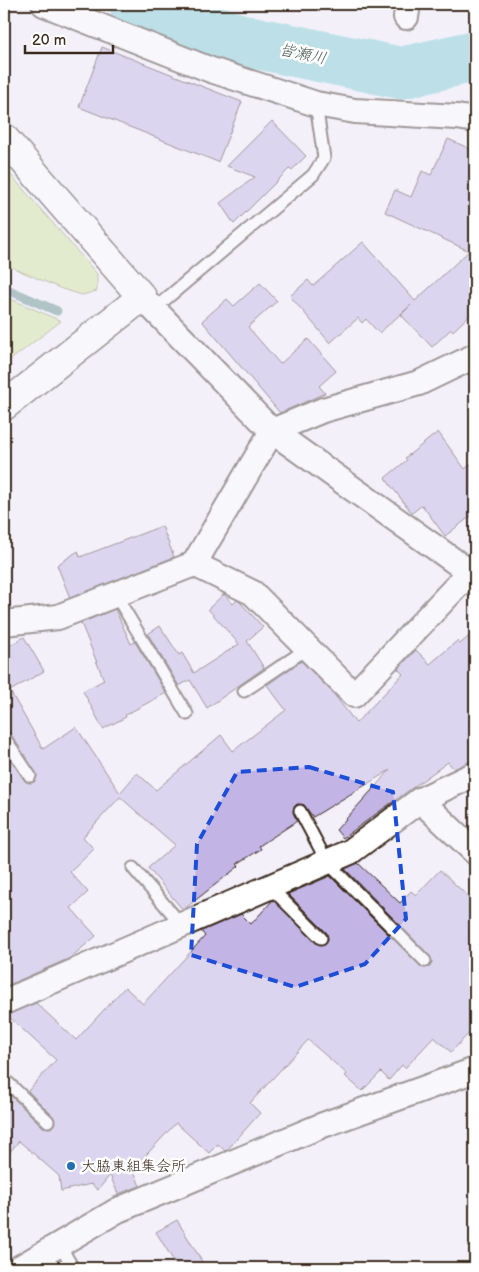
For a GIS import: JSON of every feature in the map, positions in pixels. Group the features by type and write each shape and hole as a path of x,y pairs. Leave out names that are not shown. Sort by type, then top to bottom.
{"street":[{"path":"44,4 211,70 316,104 355,111 469,116"},
{"path":"4,138 148,303 272,431 472,574 354,695 253,593 194,564"},
{"path":"4,406 148,303"},
{"path":"4,623 58,617 194,564 272,431 323,410 419,383 475,356"},
{"path":"4,1002 350,852 420,800 475,774"},
{"path":"420,800 475,852"},
{"path":"19,1268 118,1210 323,1125 475,1070"}],"lane":[{"path":"148,303 314,175 324,158 316,104"},
{"path":"115,594 187,714"},
{"path":"244,691 308,648"},
{"path":"4,736 30,776"},
{"path":"300,811 327,862 426,961"},
{"path":"133,868 181,924"},
{"path":"269,886 320,938"},
{"path":"4,1079 48,1121"},
{"path":"59,1244 73,1268"}],"highlighted area":[{"path":"309,767 393,792 406,919 365,964 295,987 191,955 197,844 237,772"}],"green space":[{"path":"4,167 97,274 97,291 82,295 62,289 4,264"},
{"path":"4,296 61,321 4,365"}],"building":[{"path":"102,47 242,102 218,162 79,107"},
{"path":"272,121 306,156 292,170 289,169 234,224 220,203 255,177 227,166"},
{"path":"448,139 475,151 475,310 453,331 451,329 432,347 401,315 411,305 379,333 366,319 362,323 358,318 330,343 290,296 308,280 313,286 363,242 415,301 469,251 385,212 395,190 411,197 422,171 431,175"},
{"path":"260,283 277,301 248,327 280,364 308,339 336,371 319,386 325,393 280,413 202,321 227,299 234,306"},
{"path":"438,432 465,469 475,461 475,513 445,536 422,505 412,513 385,478 407,460 405,458"},
{"path":"162,526 174,557 70,598 57,565 78,551 80,557"},
{"path":"224,594 233,604 237,600 240,602 263,627 247,641 264,668 207,708 190,680 179,686 148,634 160,626 179,655 182,653 194,673 239,644 208,609"},
{"path":"115,609 131,644 135,642 166,693 103,729 83,691 104,680 81,623"},
{"path":"475,631 475,760 454,769 448,762 343,838 336,830 390,770 313,817 304,805 297,804 293,811 297,821 259,846 261,849 237,864 239,866 183,910 148,868 175,845 120,797 83,837 94,849 70,872 88,892 71,908 96,936 70,958 4,987 4,750 26,782 34,782 37,776 10,733 4,730 4,649 24,637 44,671 10,691 43,749 76,727 120,793 137,773 156,790 221,735 233,751 286,710 267,685 301,661 333,693 356,723 403,674 398,669 416,650 430,664 457,641 460,644"},
{"path":"358,863 400,903 411,891 416,895 440,870 475,903 475,1027 451,1052 434,1037 405,1068 402,1065 389,1080 381,1072 362,1091 345,1076 347,1074 308,1040 250,1103 260,1113 227,1150 225,1151 218,1144 209,1153 176,1123 133,1169 140,1186 118,1194 110,1175 98,1190 91,1184 61,1191 59,1176 19,1141 4,1159 4,1089 43,1127 51,1128 55,1122 53,1116 28,1091 56,1060 7,1015 36,1003 76,1040 125,987 143,1004 205,936 201,931 241,914 251,924 273,900 316,943 323,945 328,940 327,933 288,894 330,876 420,966 424,968 430,967 432,962 430,956 345,869"},
{"path":"177,1220 206,1268 178,1268 156,1232"}],"waterway":[{"name":"皆瀬川","path":"135,4 171,18 242,40 401,73 475,56"},
{"path":"4,288 57,311"}],"place":[{"name":"大脇東組集会所","path":"71,1166"}]}
